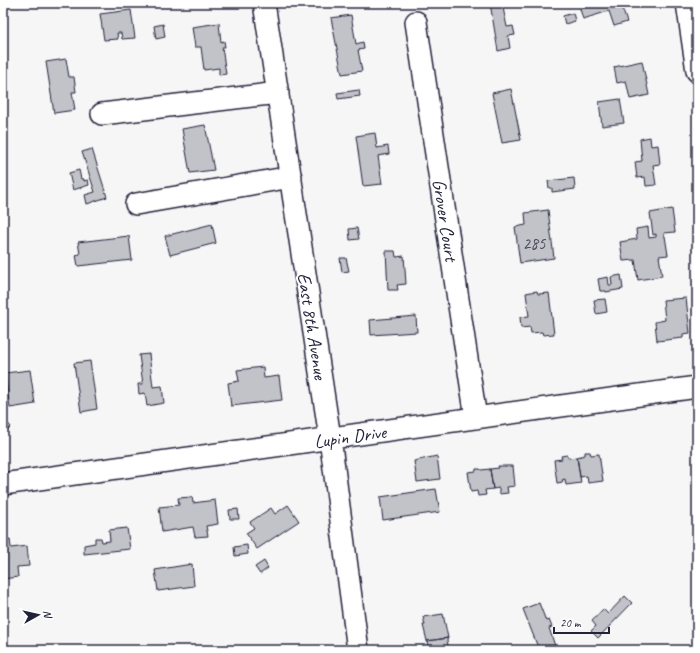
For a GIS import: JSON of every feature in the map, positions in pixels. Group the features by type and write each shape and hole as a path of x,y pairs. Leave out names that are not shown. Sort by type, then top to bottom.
{"street":[{"name":"East 8th Avenue","path":"264,3 330,438 358,650"},
{"path":"687,3 697,71"},
{"name":"Grover Court","path":"416,22 476,418"},
{"path":"102,114 278,93"},
{"path":"136,204 291,177"},
{"name":"Lupin Drive","path":"3,484 697,387"}],"building":[{"path":"490,3 502,3 507,27 513,26 515,35 508,36 510,48 498,51"},
{"path":"598,3 629,3 630,5 622,8 627,22 614,26 609,11 583,19 580,9"},
{"path":"131,10 135,38 122,39 121,33 117,33 118,39 104,40 100,14"},
{"path":"573,13 575,21 565,24 563,16"},
{"path":"351,15 356,44 363,42 364,49 358,50 362,71 342,74 331,18"},
{"path":"219,23 221,42 224,41 225,47 222,47 226,74 219,75 219,68 204,70 201,47 195,47 192,27"},
{"path":"163,24 165,37 156,39 154,26"},
{"path":"66,59 69,77 74,77 76,92 72,92 75,110 54,113 46,62"},
{"path":"642,61 649,95 630,99 626,81 617,83 614,67"},
{"path":"511,89 521,140 502,143 492,93"},
{"path":"359,90 360,96 338,99 337,93"},
{"path":"620,99 624,123 602,126 599,102"},
{"path":"205,125 214,170 190,173 182,129"},
{"path":"375,133 377,148 388,146 389,154 378,156 382,184 363,186 356,136"},
{"path":"650,137 651,146 658,145 660,164 653,165 656,185 646,186 645,177 637,178 635,162 642,161 640,139"},
{"path":"92,149 107,197 87,204 85,195 95,192 82,152"},
{"path":"79,170 81,179 84,179 84,181 88,180 89,185 73,190 69,173"},
{"path":"574,178 575,189 552,192 552,188 549,188 548,181"},
{"path":"672,209 675,232 664,233 668,255 659,256 662,276 638,280 635,260 623,261 620,242 637,239 636,229 648,227 649,238 656,237 656,234 653,235 650,213"},
{"path":"548,210 554,258 520,263 515,227 526,225 525,213"},
{"path":"212,224 216,243 170,255 165,236"},
{"path":"357,228 359,239 350,240 349,229"},
{"path":"129,236 132,260 78,266 76,255 80,254 78,242"},
{"path":"386,251 395,251 396,257 404,256 406,284 397,285 398,290 388,290"},
{"path":"340,258 346,258 349,271 342,272"},
{"path":"621,275 623,289 606,292 600,291 598,279 608,277 609,285 612,285 611,277"},
{"path":"537,291 538,294 549,293 554,334 543,335 542,332 531,333 530,327 521,328 520,317 529,316 526,293"},
{"path":"686,298 690,333 683,334 683,338 657,341 655,322 665,320 663,300"},
{"path":"605,299 607,312 596,314 594,300"},
{"path":"416,316 417,332 371,335 370,320"},
{"path":"149,354 153,387 162,386 164,403 147,406 145,393 139,394 138,384 143,384 139,355"},
{"path":"90,361 97,409 81,412 74,363"},
{"path":"263,367 264,378 279,376 282,400 231,406 228,383 239,381 237,370"},
{"path":"30,370 35,404 10,408 5,373"},
{"path":"3,418 11,427 3,435"},
{"path":"585,452 590,452 591,455 599,454 603,481 588,483 587,476 580,477 577,457 585,455"},
{"path":"567,455 568,458 577,457 581,483 566,485 565,479 562,480 563,482 557,483 554,460 562,459 561,456"},
{"path":"437,456 440,479 417,482 414,461"},
{"path":"498,466 513,466 515,486 507,487 508,493 499,494 499,488 493,489 490,469 499,468"},
{"path":"476,469 490,469 493,489 485,490 486,495 478,496 477,491 471,492 468,472 476,471"},
{"path":"436,489 440,512 383,520 380,497"},
{"path":"192,497 193,503 215,500 218,524 206,526 208,536 195,537 193,527 162,532 159,507 179,505 178,498"},
{"path":"288,505 299,521 257,549 246,533 254,528 250,522 271,508 275,514"},
{"path":"238,509 239,519 230,519 229,510"},
{"path":"127,528 130,549 84,554 84,545 95,543 95,538 101,538 102,542 110,541 109,530"},
{"path":"10,539 11,548 27,546 29,566 17,567 18,577 3,579 3,540"},
{"path":"247,545 248,554 235,556 234,547"},
{"path":"264,561 268,568 260,574 255,567"},
{"path":"192,564 194,586 158,591 155,570"},
{"path":"625,596 632,603 598,638 591,631 596,626 592,621 603,609 608,614"},
{"path":"539,603 546,621 549,620 552,627 549,628 556,649 539,650 523,609"},
{"path":"443,614 448,638 427,641 423,625 425,625 423,617"},
{"path":"448,638 449,650 426,650 426,648 428,648 427,641"},
{"path":"224,646 225,650 205,650 212,649"}]}
